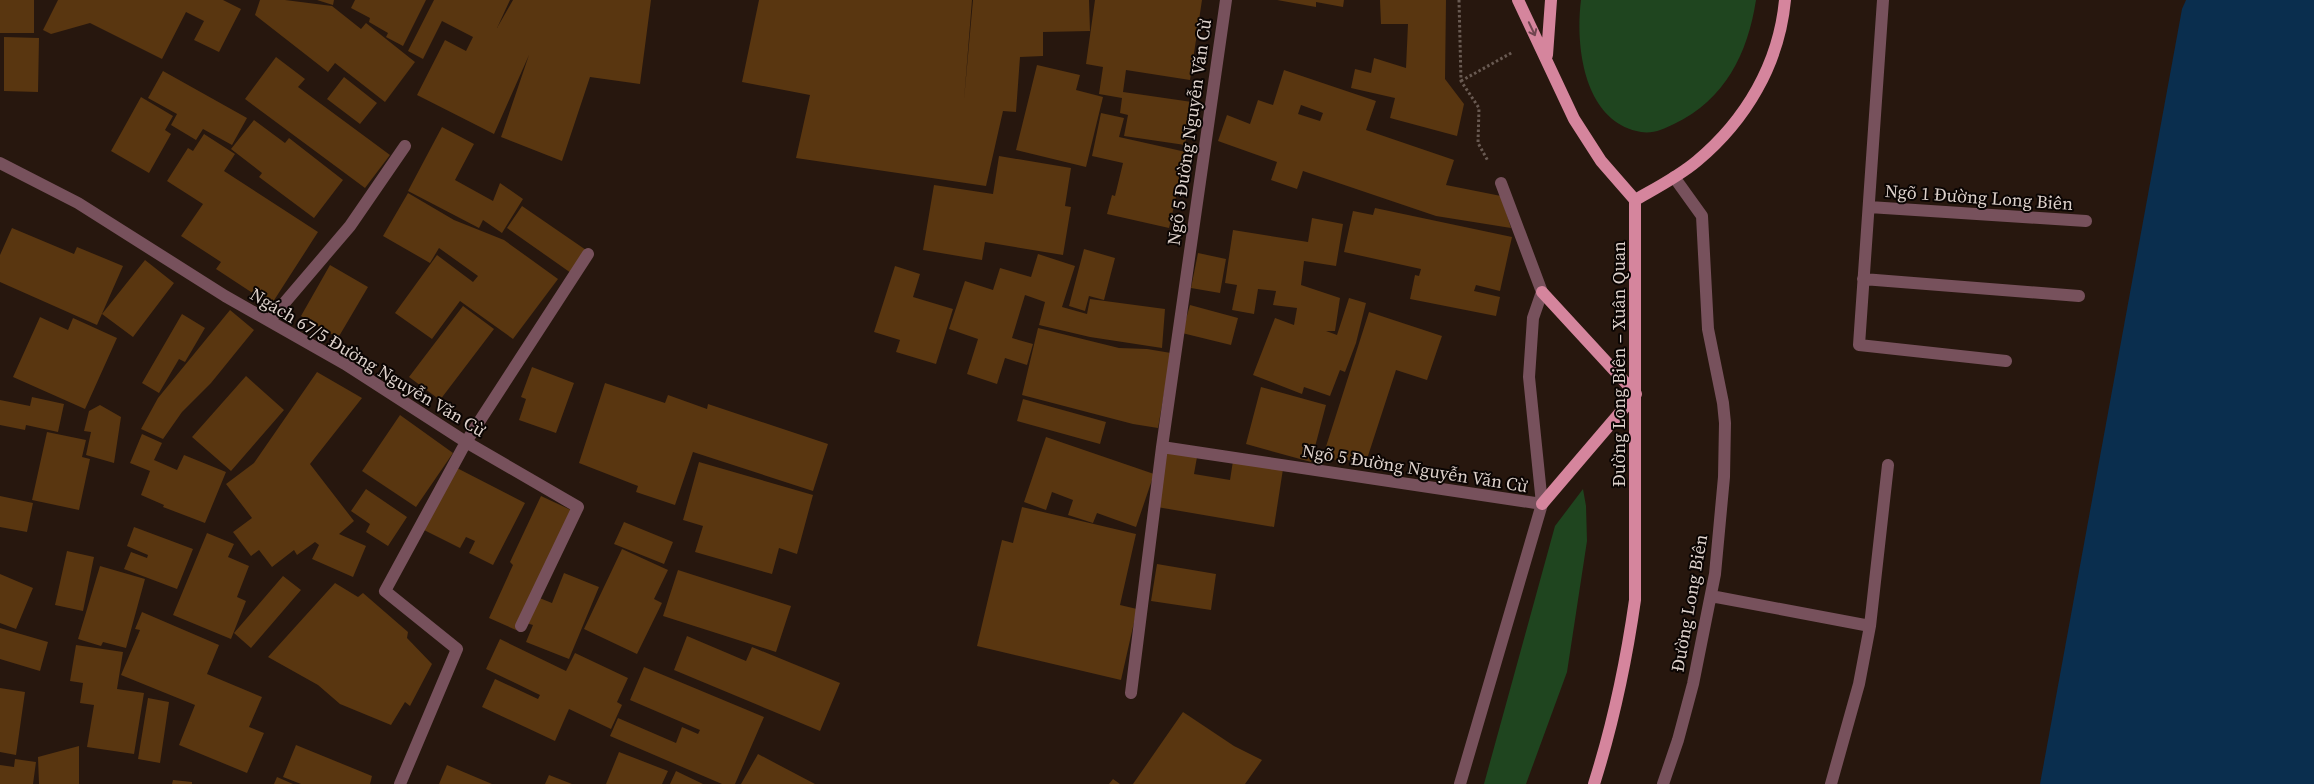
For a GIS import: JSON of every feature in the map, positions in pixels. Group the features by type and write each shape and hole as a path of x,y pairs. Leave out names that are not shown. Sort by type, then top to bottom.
{"main road":[{"path":"1518,0 1547,58 1563,100 1601,161 1635,200 1696,162 1737,120 1768,71 1778,43 1785,0"},
{"path":"1547,58 1551,0"},
{"name":"Đường Long Biên – Xuân Quan","path":"1594,784 1608,741 1626,663 1635,600 1635,200"},
{"path":"1542,292 1636,394 1542,504"}],"street":[{"name":"Ngõ 5 Đường Nguyễn Văn Cừ","path":"1130,693 1162,448 1226,0"},
{"name":"Ngõ 1 Đường Long Biên","path":"1883,0 1859,345 2006,361"},
{"path":"268,321 350,226 405,146"},
{"name":"Ngách 67/5 Đường Nguyễn Văn Cừ","path":"0,164 78,203 225,296 345,364 466,442 578,507 521,626"},
{"name":"Đường Long Biên","path":"1663,784 1678,740 1693,684 1711,596 1720,526 1725,424 1723,402 1708,329 1702,216 1674,177"},
{"path":"1501,183 1542,292"},
{"name":"Ngõ 1 Đường Long Biên","path":"1869,207 2086,221"},
{"path":"400,784 457,649 384,591 466,442 588,254"},
{"path":"1863,279 2079,296"},
{"name":"Ngõ 5 Đường Nguyễn Văn Cừ","path":"1162,448 1542,504 1529,377 1533,318 1542,292"},
{"path":"1831,784 1859,684 1870,626 1888,465"},
{"path":"1460,784 1542,504"},
{"path":"1711,596 1870,626"}],"path":[{"path":"1459,0 1461,81 1480,108 1478,143 1501,183"},
{"path":"1461,81 1508,55"}],"green space":[{"path":"1581,0 1756,0 1747,38 1740,56 1720,88 1692,114 1654,132 1641,132 1622,125 1607,114 1595,98 1587,80 1582,60 1580,39"},
{"path":"1583,489 1586,506 1587,541 1567,672 1526,784 1484,784 1555,526"}],"water":[{"path":"2186,0 2314,0 2314,784 2040,784 2182,9"}],"building":[{"path":"0,0 34,0 34,33 0,33"},
{"path":"58,0 223,0 241,9 219,52 194,40 204,21 186,12 162,59 90,23 51,34 43,30"},
{"path":"260,0 285,0 332,6 361,29 366,23 415,62 385,102 335,63 328,72 255,15"},
{"path":"317,0 334,0 333,5"},
{"path":"355,0 426,0 403,46 386,37 388,33 369,22 370,18 351,8"},
{"path":"434,0 510,0 497,28 513,0 651,0 640,84 590,77 562,161 501,137 529,55 494,134 417,95 445,40 466,51 473,37 442,21 423,59 408,51"},
{"path":"759,0 972,0 964,100 973,0 1089,0 1090,31 1043,32 1043,56 1020,57 1016,112 1003,111 986,186 796,158 810,95 742,82"},
{"path":"1095,0 1202,0 1190,80 1126,70 1123,92 1192,102 1185,145 1124,136 1128,115 1120,113 1122,98 1099,94 1103,67 1086,64"},
{"path":"1277,0 1344,0 1343,7 1316,2 1316,7"},
{"path":"1380,0 1446,0 1445,79 1464,104 1457,136 1390,118 1395,98 1351,88 1355,69 1371,73 1374,58 1406,68 1408,24 1381,24"},
{"path":"4,37 39,38 38,92 4,91"},
{"path":"276,57 305,79 298,87 390,155 365,188 245,99"},
{"path":"1037,65 1080,75 1076,90 1103,97 1086,167 1016,150"},
{"path":"1284,70 1376,101 1366,130 1454,160 1446,185 1501,196 1511,228 1436,216 1303,171 1297,189 1271,180 1277,162 1218,141 1227,115 1250,124 1258,100 1273,105","holes":["1301,105 1323,113 1320,121 1298,114"]},
{"path":"163,71 247,118 232,145 203,129 196,140 171,125 177,114 148,98"},
{"path":"344,77 377,103 360,124 327,99"},
{"path":"141,97 173,116 165,130 171,134 149,173 111,151"},
{"path":"1101,113 1124,118 1119,137 1186,152 1169,228 1107,214 1112,195 1115,196 1123,163 1092,156"},
{"path":"254,120 285,143 289,138 343,180 314,218 259,177 262,173 231,149"},
{"path":"442,127 474,144 455,180 493,201 500,183 523,199 502,233 483,220 479,228 408,191"},
{"path":"204,134 235,154 224,171 318,232 271,305 216,269 221,262 181,236 203,204 167,181 188,148 193,151"},
{"path":"999,156 1071,168 1065,206 1071,207 1063,255 985,242 982,260 923,250 934,185 993,194"},
{"path":"408,193 454,220 504,240 558,279 513,339 460,301 432,339 395,313 437,255 473,282 478,276 439,248 430,263 383,236"},
{"path":"522,206 586,250 571,273 507,228"},
{"path":"1375,208 1512,237 1500,291 1476,285 1474,291 1500,297 1496,316 1410,299 1415,275 1419,276 1421,269 1344,252 1353,211 1373,215"},
{"path":"1312,218 1343,224 1336,266 1304,261 1301,285 1340,298 1335,331 1326,331 1337,335 1349,298 1366,303 1356,343 1345,372 1340,370 1330,396 1304,387 1302,394 1253,375 1275,318 1294,325 1297,308 1273,305 1276,291 1258,289 1254,314 1232,310 1237,285 1225,283 1233,230 1308,242"},
{"path":"12,228 74,254 77,247 123,266 97,325 0,282 0,255"},
{"path":"1084,249 1115,258 1104,300 1089,296 1085,311 1069,306"},
{"path":"1198,253 1226,259 1220,293 1191,288"},
{"path":"1038,254 1075,266 1062,307 1087,314 1090,299 1165,309 1162,348 1090,337 1039,325 1045,302 1025,295 1012,338 1033,344 1027,365 1005,358 997,384 967,374 978,339 949,329 965,281 993,290 1000,268 1031,277"},
{"path":"145,260 174,283 133,337 102,314"},
{"path":"330,265 368,287 338,338 301,316"},
{"path":"895,266 920,274 913,297 953,309 936,364 896,352 900,340 874,332"},
{"path":"1190,305 1238,318 1231,345 1182,333"},
{"path":"463,306 494,329 440,400 409,377"},
{"path":"230,310 254,330 211,383 182,412 163,439 141,429 158,398"},
{"path":"1369,312 1442,336 1427,380 1396,370 1367,459 1339,461 1323,456"},
{"path":"182,314 205,328 185,362 179,359 159,393 142,383"},
{"path":"40,317 68,330 73,318 117,338 85,409 13,377"},
{"path":"1038,328 1119,348 1147,349 1171,353 1158,428 1133,424 1022,395"},
{"path":"532,367 574,383 556,433 519,420 526,399 521,397"},
{"path":"317,372 362,398 310,464 354,521 339,534 366,546 353,577 312,559 319,545 315,542 297,555 294,550 272,567 259,550 251,556 233,532 252,518 226,484 254,463"},
{"path":"246,376 284,410 231,471 192,437"},
{"path":"605,383 665,403 668,395 707,409 708,404 828,444 813,491 693,452 675,505 636,492 638,486 579,463"},
{"path":"1261,387 1326,405 1311,462 1246,444"},
{"path":"32,397 64,404 58,432 26,425 25,430 0,425 0,400 30,406"},
{"path":"1023,399 1106,422 1100,444 1017,421"},
{"path":"100,405 121,417 114,463 86,455 91,432 84,431 89,411"},
{"path":"400,415 453,453 416,507 362,471"},
{"path":"47,432 86,440 82,457 90,459 79,510 32,500"},
{"path":"142,434 162,443 154,460 177,470 184,455 226,472 205,523 163,507 164,505 141,495 150,471 130,463"},
{"path":"1046,437 1154,474 1136,527 1097,513 1093,523 1068,515 1073,500 1052,492 1046,510 1024,502"},
{"path":"1166,452 1197,457 1194,474 1230,480 1233,461 1283,469 1274,527 1157,507"},
{"path":"699,462 813,495 797,554 779,548 772,574 695,552 703,526 683,520"},
{"path":"455,467 525,503 493,565 469,553 475,541 466,537 460,548 422,529"},
{"path":"366,489 407,517 388,546 366,532 370,524 351,511"},
{"path":"0,496 33,503 27,532 0,527"},
{"path":"541,496 571,510 516,630 489,618 513,565 510,562"},
{"path":"1022,507 1136,534 1120,605 1137,609 1121,680 977,646 1002,540 1013,543"},
{"path":"624,522 673,542 664,564 614,544"},
{"path":"134,527 193,549 177,589 124,569 131,552 147,558 148,555 127,546"},
{"path":"207,533 234,544 228,557 249,566 237,597 246,601 231,639 173,615"},
{"path":"622,549 668,570 654,599 662,603 637,654 584,629"},
{"path":"67,551 94,557 83,611 55,605"},
{"path":"1157,564 1216,574 1211,610 1151,601"},
{"path":"100,566 145,579 126,648 103,642 101,646 78,639"},
{"path":"678,570 791,606 776,652 663,616"},
{"path":"564,573 599,587 569,659 526,642 533,625 526,623 537,597 552,603"},
{"path":"0,574 33,588 16,629 0,623"},
{"path":"283,576 301,590 251,648 234,633"},
{"path":"335,583 358,597 363,593 408,632 407,638 432,664 410,706 405,702 391,725 340,704 318,685 268,657"},
{"path":"142,612 219,645 207,674 262,697 249,727 264,733 247,773 179,745 195,705 121,675 140,630 135,629"},
{"path":"0,628 48,642 40,671 0,659"},
{"path":"687,636 746,661 752,647 840,683 820,731 674,670"},
{"path":"500,639 566,671 575,653 628,678 617,702 622,705 611,729 569,709 555,741 482,707 495,679 538,699 540,695 486,669"},
{"path":"76,645 123,652 117,689 144,693 134,754 87,747 94,705 80,703 83,683 70,681"},
{"path":"644,667 764,717 735,784 722,784 610,736 618,718 676,743 682,727 698,734 700,730 630,700"},
{"path":"0,688 25,692 16,755 0,752"},
{"path":"148,698 169,702 160,763 138,759"},
{"path":"1183,712 1234,746 1262,760 1245,784 1133,784"},
{"path":"296,745 372,776 370,784 301,784 283,777"},
{"path":"79,746 79,784 39,784 38,757"},
{"path":"619,752 668,771 662,784 606,784"},
{"path":"758,754 815,784 741,784"},
{"path":"15,759 36,762 33,784 0,784 0,765 14,767"},
{"path":"447,765 492,784 439,784"},
{"path":"676,771 703,784 670,784"},
{"path":"549,775 572,784 545,784"},
{"path":"277,777 293,784 274,784"},
{"path":"1113,779 1120,784 1109,784"},
{"path":"173,780 192,782 192,784 172,784"}]}
